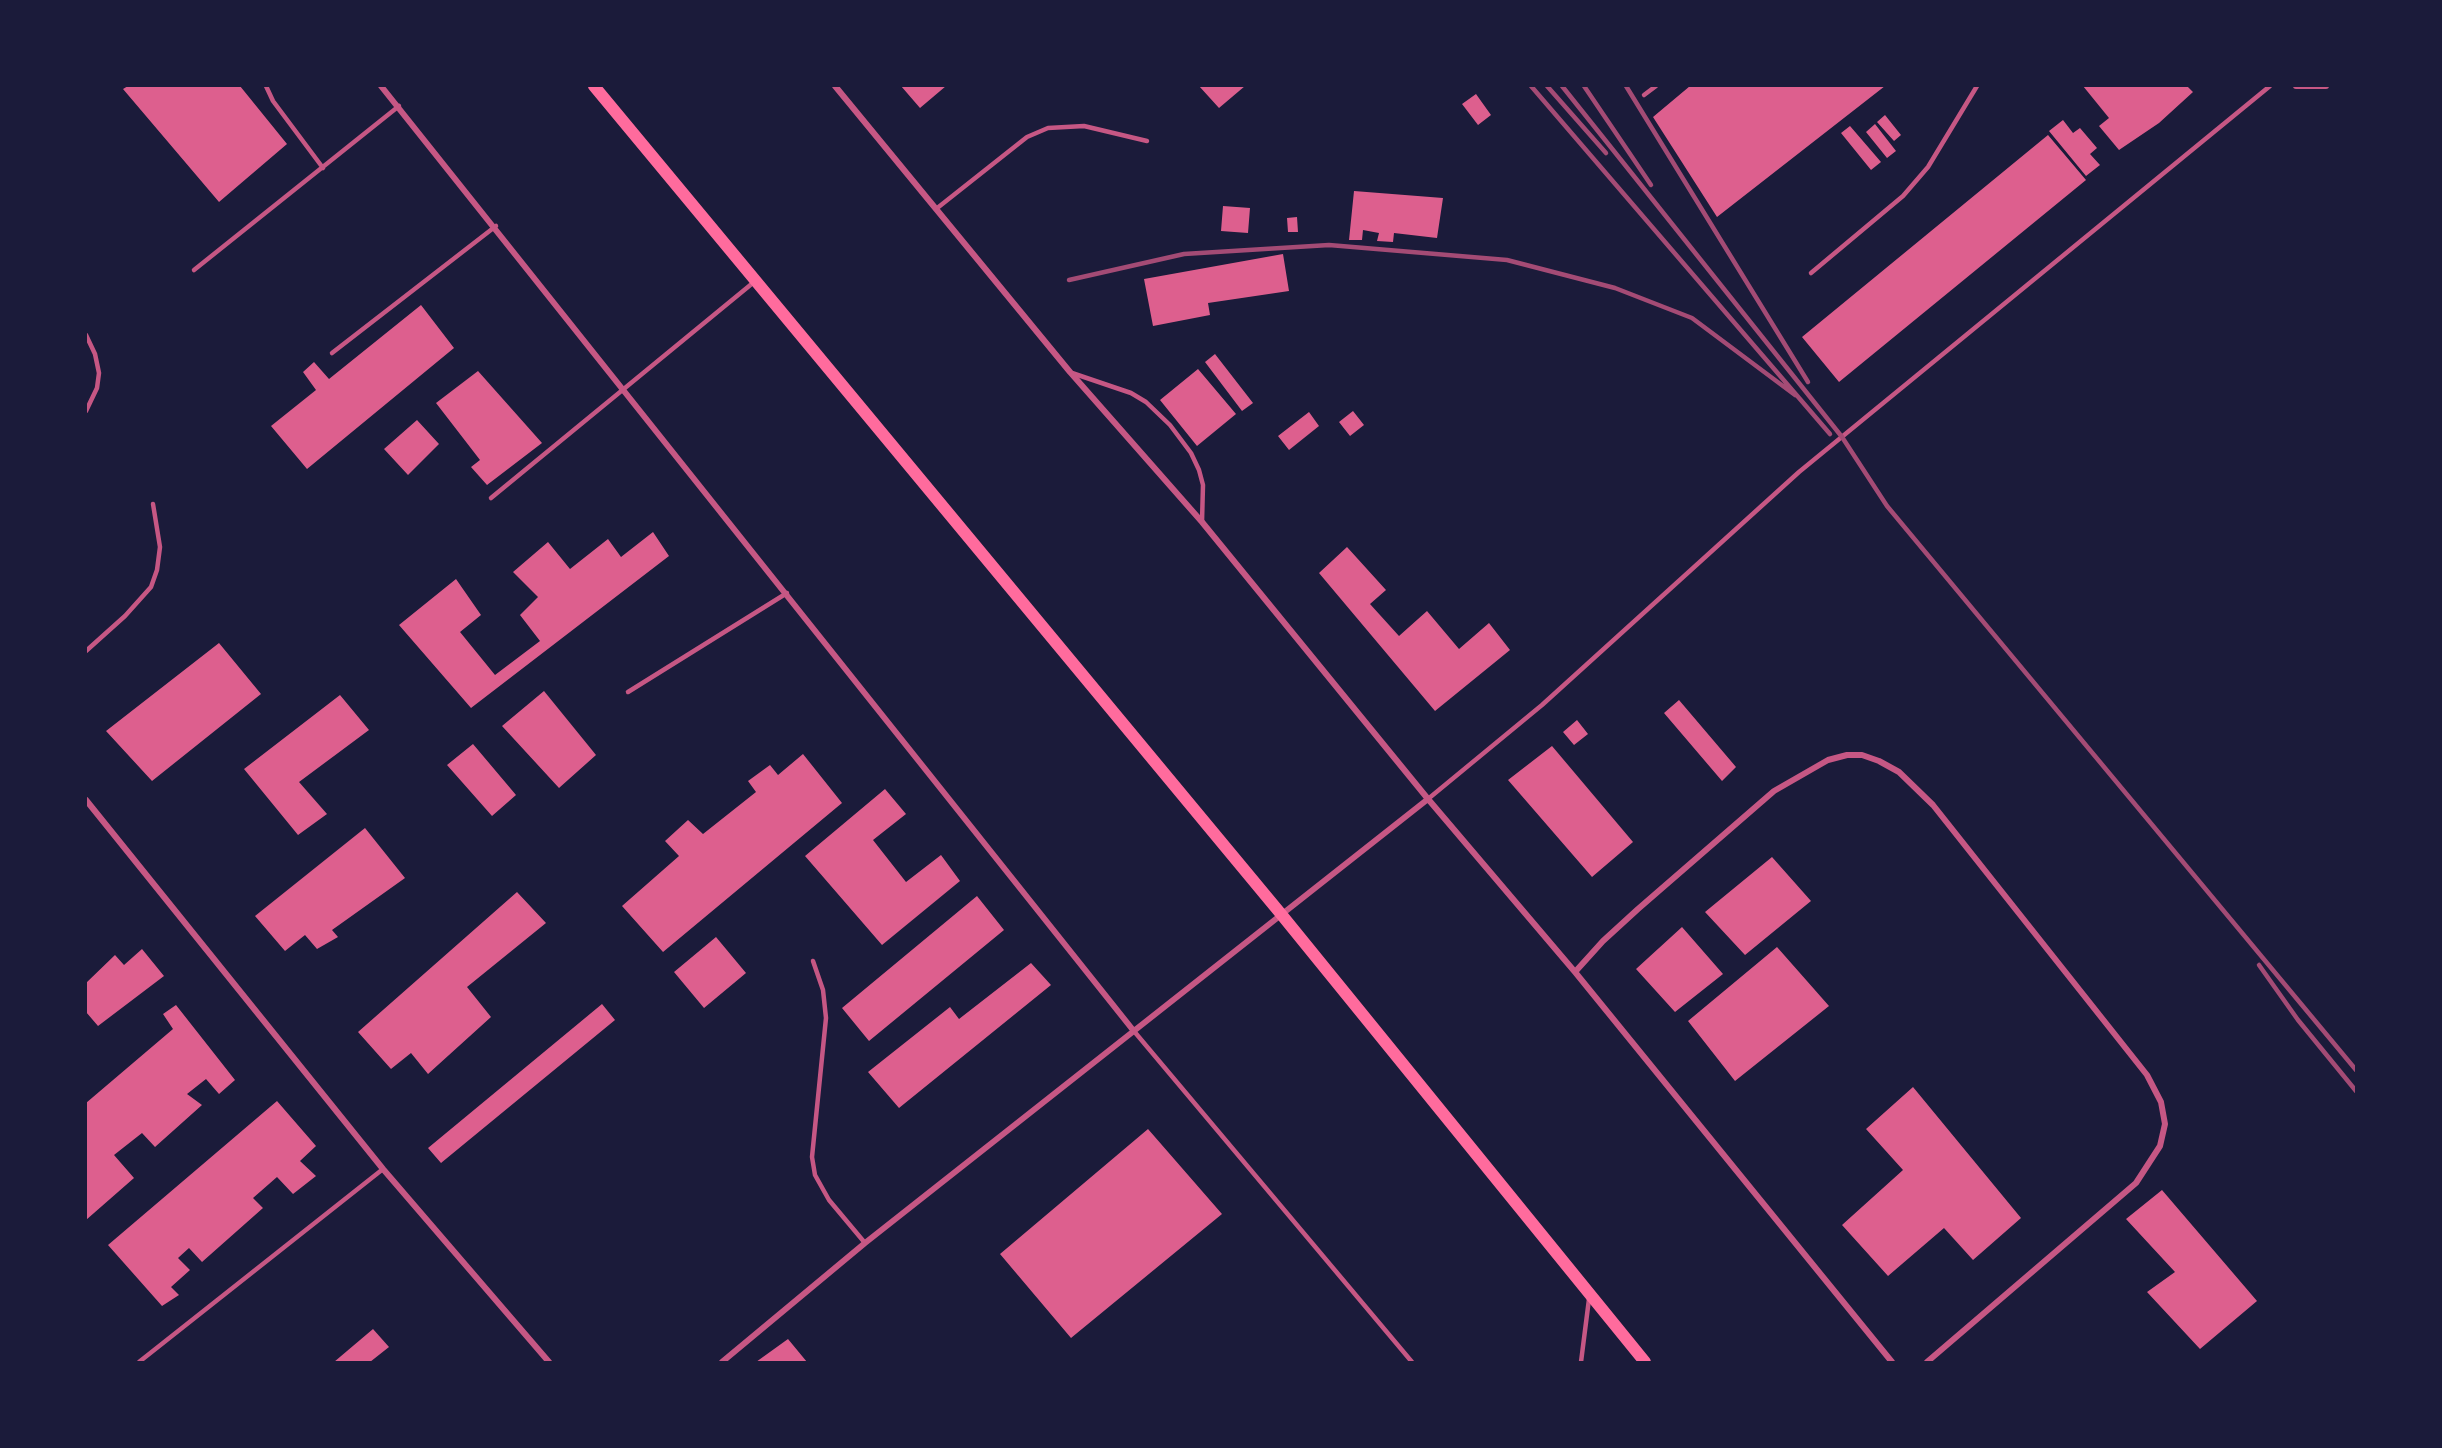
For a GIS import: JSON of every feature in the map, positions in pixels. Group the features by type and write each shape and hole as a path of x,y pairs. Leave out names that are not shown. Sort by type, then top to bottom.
{"main road":[{"path":"594,86 754,282 1281,914 1645,1362"}],"street":[{"path":"381,86 496,226 1133,1030"},
{"path":"834,86 1070,372 1202,522 1428,799 1575,972 1892,1362"},
{"path":"2296,86 2326,86"},
{"path":"1575,972 1630,917 1774,791 1828,760 1847,755 1862,755 1879,761 1899,772 1933,805 2147,1076 2161,1102 2165,1124 2160,1146 2136,1183 1927,1362"},
{"path":"722,1362 866,1243 1133,1030 1428,799"},
{"path":"86,800 383,1169 549,1362"}],"lane":[{"path":"266,86 273,101 323,168"},
{"path":"1644,95 1656,86"},
{"path":"1811,273 1904,196 1928,167 1977,86"},
{"path":"1428,799 1542,705 1800,472 2270,86"},
{"path":"194,270 399,106"},
{"path":"936,209 1027,137 1048,128 1084,126 1147,141"},
{"path":"332,353 496,226"},
{"path":"491,498 754,282"},
{"path":"86,335 95,354 99,373 96,388 86,411"},
{"path":"1070,372 1131,393 1146,402 1170,425 1191,453 1199,470 1203,485 1202,522"},
{"path":"86,651 125,616 151,587 157,570 159,547 153,504"},
{"path":"628,692 787,593"},
{"path":"813,961 823,990 826,1018 812,1157 814,1175 822,1192 866,1243"},
{"path":"1133,1030 1412,1362"},
{"path":"139,1362 383,1169"},
{"path":"1581,1362 1590,1296"}],"building":[{"path":"128,86 240,86 287,144 219,202 123,89"},
{"path":"901,86 946,86 920,108"},
{"path":"1199,86 1245,86 1219,108"},
{"path":"1690,86 1885,86 1717,217 1653,117"},
{"path":"2083,86 2187,86 2193,92 2159,123 2119,150 2099,126 2109,118"},
{"path":"1476,94 1491,115 1478,125 1462,104"},
{"path":"1885,115 1901,135 1894,141 1877,122"},
{"path":"2063,120 2073,133 2080,128 2097,148 2090,154 2100,165 2086,176 2049,131"},
{"path":"1875,124 1896,151 1887,158 1866,132"},
{"path":"1850,126 1881,162 1871,170 1841,133"},
{"path":"2048,135 2086,180 1839,382 1802,337"},
{"path":"1354,191 1443,198 1437,238 1394,233 1393,242 1377,241 1379,233 1363,230 1362,240 1349,240"},
{"path":"1223,206 1250,208 1248,233 1221,231"},
{"path":"1297,217 1298,232 1288,232 1287,218"},
{"path":"1283,254 1289,291 1208,303 1210,315 1153,326 1144,279"},
{"path":"421,305 454,348 307,469 271,426 316,390 303,372 314,362 329,379"},
{"path":"1215,354 1253,403 1242,411 1205,362"},
{"path":"1198,369 1236,414 1197,446 1160,400"},
{"path":"478,371 542,443 487,485 471,467 480,460 436,403"},
{"path":"1353,411 1364,425 1350,436 1339,422"},
{"path":"1309,412 1319,426 1289,450 1278,436"},
{"path":"417,420 439,444 408,475 384,449"},
{"path":"653,532 669,556 471,708 399,625 456,579 481,615 460,632 495,675 540,641 520,615 538,597 513,572 548,542 570,569 608,539 621,557"},
{"path":"1347,547 1386,590 1370,604 1399,636 1427,611 1459,649 1489,623 1510,650 1435,711 1319,573"},
{"path":"219,643 261,694 152,781 106,731"},
{"path":"544,691 596,755 559,788 502,726"},
{"path":"340,695 369,730 299,782 327,814 298,835 244,769"},
{"path":"1679,700 1736,767 1722,781 1664,713"},
{"path":"1577,720 1588,734 1574,745 1563,732"},
{"path":"473,744 516,795 492,816 447,765"},
{"path":"1552,746 1633,842 1592,877 1508,780"},
{"path":"803,754 842,803 663,952 622,906 679,856 665,841 688,820 703,834 756,792 748,781 770,765 778,775"},
{"path":"885,789 906,814 873,840 906,882 941,855 960,881 882,945 805,856"},
{"path":"365,828 405,878 332,930 338,937 317,949 305,935 285,951 255,916"},
{"path":"1772,857 1811,901 1745,955 1705,912"},
{"path":"517,892 546,923 467,987 491,1017 428,1074 411,1053 391,1069 358,1032"},
{"path":"977,896 1004,930 869,1041 842,1008"},
{"path":"1682,927 1723,974 1675,1012 1636,969"},
{"path":"716,937 746,973 704,1008 674,972"},
{"path":"1777,947 1829,1006 1735,1081 1688,1021"},
{"path":"142,949 164,976 98,1026 86,1012 86,983 115,955 124,965"},
{"path":"1031,963 1051,985 899,1108 868,1072 950,1007 959,1019"},
{"path":"602,1004 615,1020 441,1163 428,1148"},
{"path":"176,1005 235,1080 219,1094 206,1079 187,1094 202,1105 155,1147 142,1133 114,1155 134,1178 86,1220 86,1103 173,1029 163,1014"},
{"path":"1913,1087 2021,1218 1973,1260 1944,1228 1888,1276 1842,1225 1903,1170 1866,1129"},
{"path":"277,1101 316,1146 300,1161 316,1176 293,1194 277,1177 253,1198 263,1208 202,1262 189,1248 178,1258 190,1270 171,1287 179,1295 162,1306 108,1245"},
{"path":"1148,1129 1222,1214 1071,1338 1000,1254"},
{"path":"2162,1190 2257,1301 2200,1349 2147,1292 2175,1272 2126,1219"},
{"path":"373,1329 389,1347 370,1362 334,1362"},
{"path":"788,1339 807,1362 756,1362"}],"railway":[{"path":"1531,86 1830,434"},
{"path":"1547,86 1606,153"},
{"path":"1562,86 1842,437 1887,506 2356,1070"},
{"path":"1584,86 1651,185"},
{"path":"1626,86 1808,382"},
{"path":"1069,280 1184,254 1329,245 1507,260 1615,288 1692,318 1795,395"},
{"path":"2259,965 2298,1020 2356,1091"}]}
